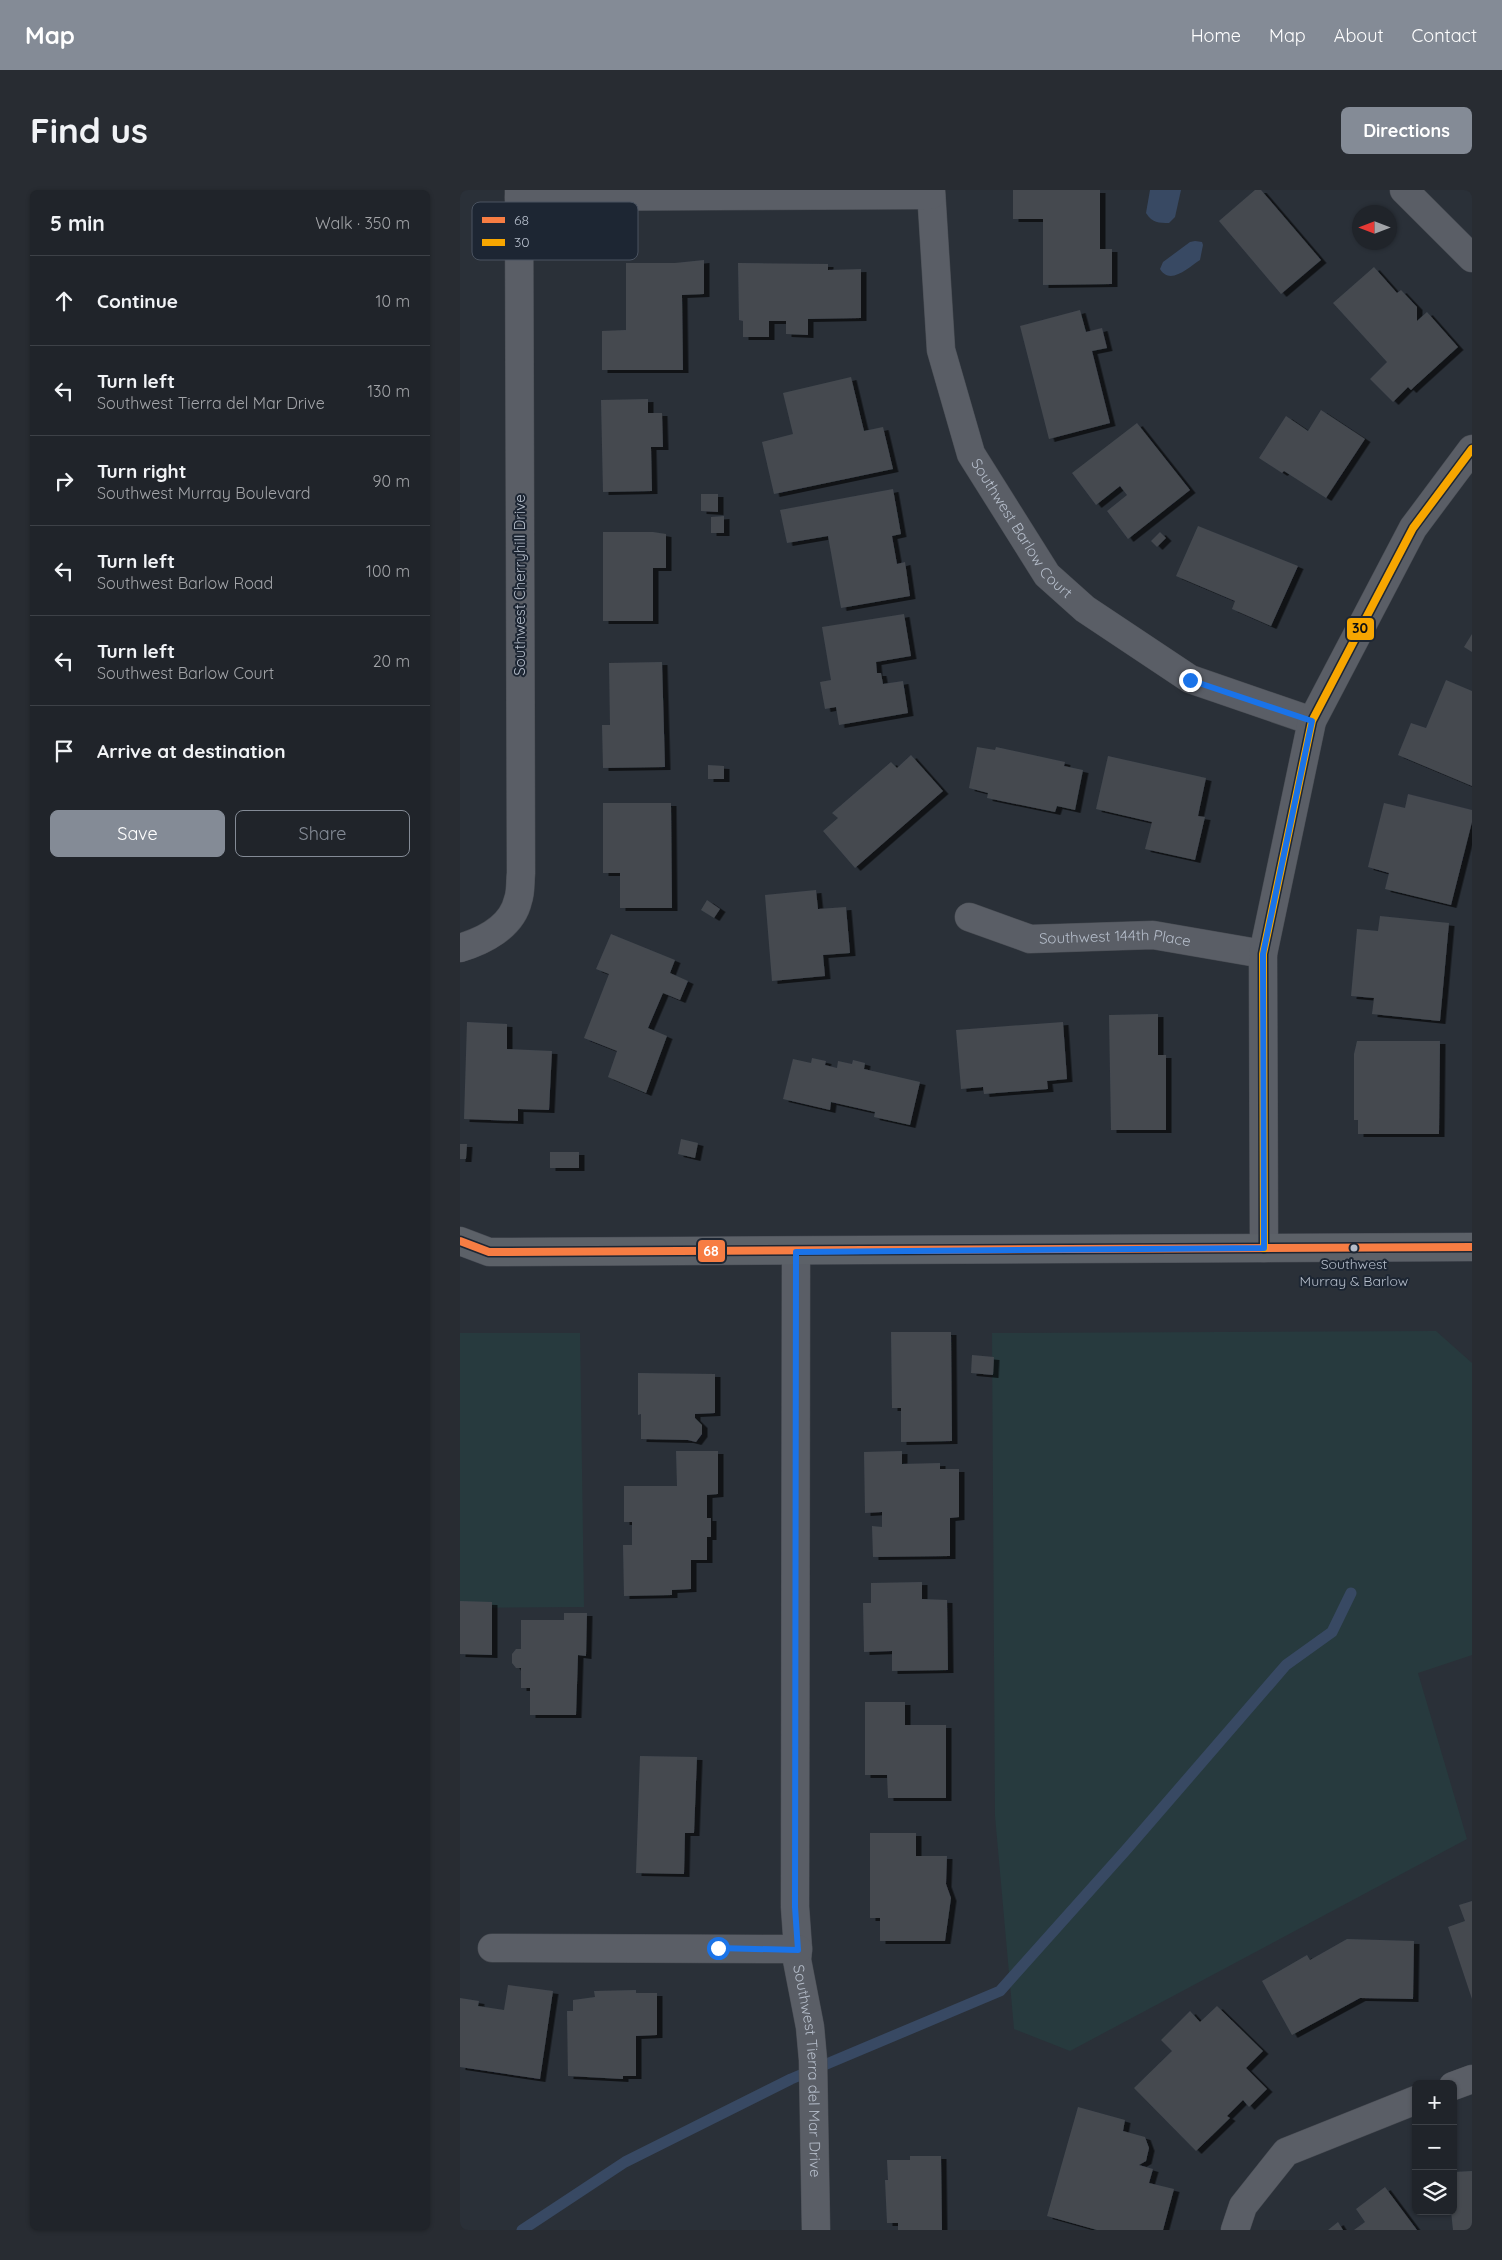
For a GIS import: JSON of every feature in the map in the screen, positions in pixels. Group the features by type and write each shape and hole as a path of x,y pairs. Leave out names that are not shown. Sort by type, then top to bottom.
{"main road":[{"path":"460,1241 489,1252 796,1252 1472,1247"},
{"path":"460,1264 489,1252"}],"street":[{"path":"1404,190 1472,258"},
{"path":"519,194 931,192"},
{"name":"Southwest Barlow Court","path":"931,192 941,350 971,454 1047,575 1085,609 1190,680 1312,721"},
{"name":"Southwest Cherryhill Drive","path":"460,948 479,942 506,923 518,902 521,873 519,260"},
{"path":"1264,1248 1263,954 1312,721 1413,528 1472,449"},
{"name":"Southwest 144th Place","path":"969,916 1030,939 1153,935 1263,954"},
{"name":"Southwest Tierra del Mar Drive","path":"796,1252 795,1907 797,1960 810,2027 814,2111 816,2230"},
{"path":"492,1948 670,1947 798,1950"},
{"path":"1457,2085 1472,2079"},
{"path":"1235,2230 1243,2206 1286,2152 1412,2102"}],"green space":[{"path":"1436,1331 1472,1363 1472,1655 1418,1673 1467,1839 1070,2051 1014,2029 995,1816 992,1333"},
{"path":"460,1333 580,1333 584,1607 460,1608"}],"water":[{"path":"1150,190 1181,190 1175,217 1169,223 1156,222 1146,213"},
{"path":"1190,242 1202,242 1203,245 1200,260 1180,274 1169,276 1164,274 1160,269 1163,262"}],"building":[{"path":"1013,190 1100,190 1100,249 1112,249 1112,284 1043,285 1043,219 1013,219"},
{"path":"1255,190 1261,190 1321,260 1281,294 1219,221"},
{"path":"704,260 704,294 682,295 683,370 602,370 602,331 626,330 626,263 675,263"},
{"path":"738,263 828,264 828,270 861,269 861,318 808,319 808,335 786,334 786,321 769,321 769,337 743,337 743,321 739,320"},
{"path":"1374,267 1397,293 1401,290 1417,307 1417,321 1427,312 1458,347 1411,390 1408,387 1393,402 1370,379 1387,362 1333,303"},
{"path":"1080,310 1086,332 1102,328 1107,348 1092,351 1110,423 1049,439 1020,326"},
{"path":"851,377 864,431 883,427 893,469 774,494 762,442 793,434 783,393"},
{"path":"648,399 648,413 662,413 663,447 651,447 652,491 603,492 601,400"},
{"path":"1321,410 1365,439 1326,498 1284,471 1282,473 1259,458 1286,416 1308,431"},
{"path":"1137,423 1190,490 1128,539 1107,511 1127,495 1120,486 1096,505 1072,473"},
{"path":"893,489 901,534 892,536 897,564 905,562 910,596 841,608 828,536 787,543 780,510"},
{"path":"701,494 718,494 718,512 701,511"},
{"path":"724,516 724,533 711,533 711,517"},
{"path":"1198,526 1298,566 1271,626 1232,609 1235,601 1176,576"},
{"path":"603,532 653,532 666,534 666,568 653,568 653,621 603,621"},
{"path":"1160,532 1166,538 1157,547 1151,541"},
{"path":"904,614 911,656 876,662 877,673 881,673 883,684 903,681 908,713 839,725 836,707 825,709 820,682 831,680 822,627"},
{"path":"1472,634 1472,652 1464,647"},
{"path":"662,662 665,767 603,768 602,725 610,725 609,663"},
{"path":"1446,680 1472,691 1472,786 1398,755 1411,723 1426,728"},
{"path":"977,747 995,750 996,747 1065,762 1064,766 1083,770 1075,810 1057,806 1055,812 987,798 988,793 969,788"},
{"path":"911,755 943,791 855,868 823,831 838,818 832,813 891,762 897,768"},
{"path":"1108,756 1206,778 1198,816 1205,817 1195,860 1145,849 1152,822 1096,809"},
{"path":"708,765 724,766 724,779 708,779"},
{"path":"1408,794 1472,810 1472,822 1451,905 1385,889 1389,873 1368,867 1384,803 1405,808"},
{"path":"603,803 671,803 672,908 620,908 620,873 603,873"},
{"path":"816,890 818,909 846,907 850,953 823,955 825,976 772,981 765,895"},
{"path":"707,900 720,909 714,918 701,910"},
{"path":"1380,916 1449,923 1440,1021 1372,1014 1374,998 1351,996 1357,929 1378,931"},
{"path":"611,934 675,960 670,973 688,981 680,1000 663,993 648,1028 667,1036 646,1093 608,1077 617,1051 584,1038 609,974 596,969"},
{"path":"1158,1014 1158,1055 1166,1055 1166,1130 1111,1130 1109,1015"},
{"path":"467,1022 507,1024 507,1049 552,1051 549,1110 518,1109 518,1121 464,1119"},
{"path":"1063,1022 1067,1079 1047,1081 1048,1089 984,1094 983,1087 961,1089 956,1030"},
{"path":"1357,1041 1440,1041 1439,1134 1358,1134 1358,1120 1354,1120 1354,1054"},
{"path":"812,1058 826,1061 825,1065 837,1068 838,1061 852,1064 853,1060 865,1063 864,1069 920,1082 910,1125 874,1117 875,1112 831,1102 830,1110 783,1099 793,1059 811,1063"},
{"path":"681,1139 698,1143 695,1158 678,1154"},
{"path":"460,1144 467,1144 466,1159 460,1159"},
{"path":"550,1152 579,1152 579,1168 550,1168"},
{"path":"891,1332 951,1332 952,1441 901,1442 901,1408 892,1408"},
{"path":"972,1355 994,1357 993,1375 971,1373"},
{"path":"638,1373 715,1374 715,1413 695,1414 695,1418 702,1425 702,1434 696,1442 688,1440 641,1439 641,1414 638,1415"},
{"path":"676,1451 718,1451 718,1494 707,1495 707,1518 711,1518 711,1537 707,1537 707,1560 691,1560 691,1589 672,1590 672,1595 624,1596 623,1545 632,1545 632,1522 624,1522 624,1486 677,1486"},
{"path":"902,1451 902,1464 940,1463 940,1469 959,1469 959,1517 950,1518 950,1556 873,1557 872,1526 882,1527 882,1512 865,1513 864,1452"},
{"path":"922,1582 922,1599 947,1600 948,1670 892,1671 892,1651 864,1652 863,1603 871,1603 871,1583"},
{"path":"460,1601 492,1602 492,1655 460,1654"},
{"path":"564,1613 587,1613 586,1656 578,1655 576,1715 530,1715 530,1688 521,1688 521,1668 516,1668 512,1663 512,1654 516,1649 521,1649 521,1620 564,1620"},
{"path":"865,1702 905,1702 905,1725 946,1725 946,1798 888,1798 887,1775 865,1775"},
{"path":"640,1756 697,1757 694,1833 685,1833 684,1874 636,1873"},
{"path":"870,1833 916,1833 916,1856 947,1856 946,1884 951,1898 945,1941 880,1941 880,1918 870,1918"},
{"path":"1472,1901 1472,1999 1448,1927 1465,1921 1459,1905"},
{"path":"1347,1939 1414,1941 1413,1999 1360,1998 1292,2035 1262,1981 1307,1955 1310,1960"},
{"path":"508,1985 553,1991 540,2079 460,2067 460,1998 479,2001 478,2006 504,2010"},
{"path":"636,1990 636,1993 657,1993 657,2035 636,2036 636,2076 623,2076 623,2079 568,2076 567,2011 573,2011 573,2000 595,1997 594,1991"},
{"path":"1217,2006 1263,2051 1246,2068 1267,2089 1249,2107 1243,2100 1227,2116 1230,2118 1196,2151 1134,2088 1172,2051 1161,2040 1190,2011 1200,2022"},
{"path":"1078,2107 1125,2120 1123,2131 1145,2137 1149,2148 1146,2161 1139,2165 1153,2169 1149,2183 1174,2189 1163,2230 1097,2230 1047,2216"},
{"path":"910,2156 941,2156 942,2230 898,2230 898,2223 887,2223 885,2180 888,2180 887,2160 910,2160"},
{"path":"1472,2171 1472,2230 1453,2230 1451,2215 1457,2215 1457,2172"},
{"path":"1385,2187 1417,2230 1354,2230 1365,2222 1356,2209"},
{"path":"1338,2222 1343,2230 1328,2230"}],"waterway":[{"path":"522,2230 625,2162 791,2079 1000,1991 1126,1850 1286,1665 1332,1632 1351,1593"}],"transit line":[{"name":"30","path":"1264,1248 1263,954 1312,721 1413,528 1472,449"},
{"name":"68","path":"460,1241 489,1252 1472,1247"}],"place":[{"name":"Southwest Murray & Barlow","path":"1354,1248"}],"route":[{"path":"718,1948 798,1950 795,1907 796,1252 1264,1248 1263,954 1312,721 1190,680"}]}
